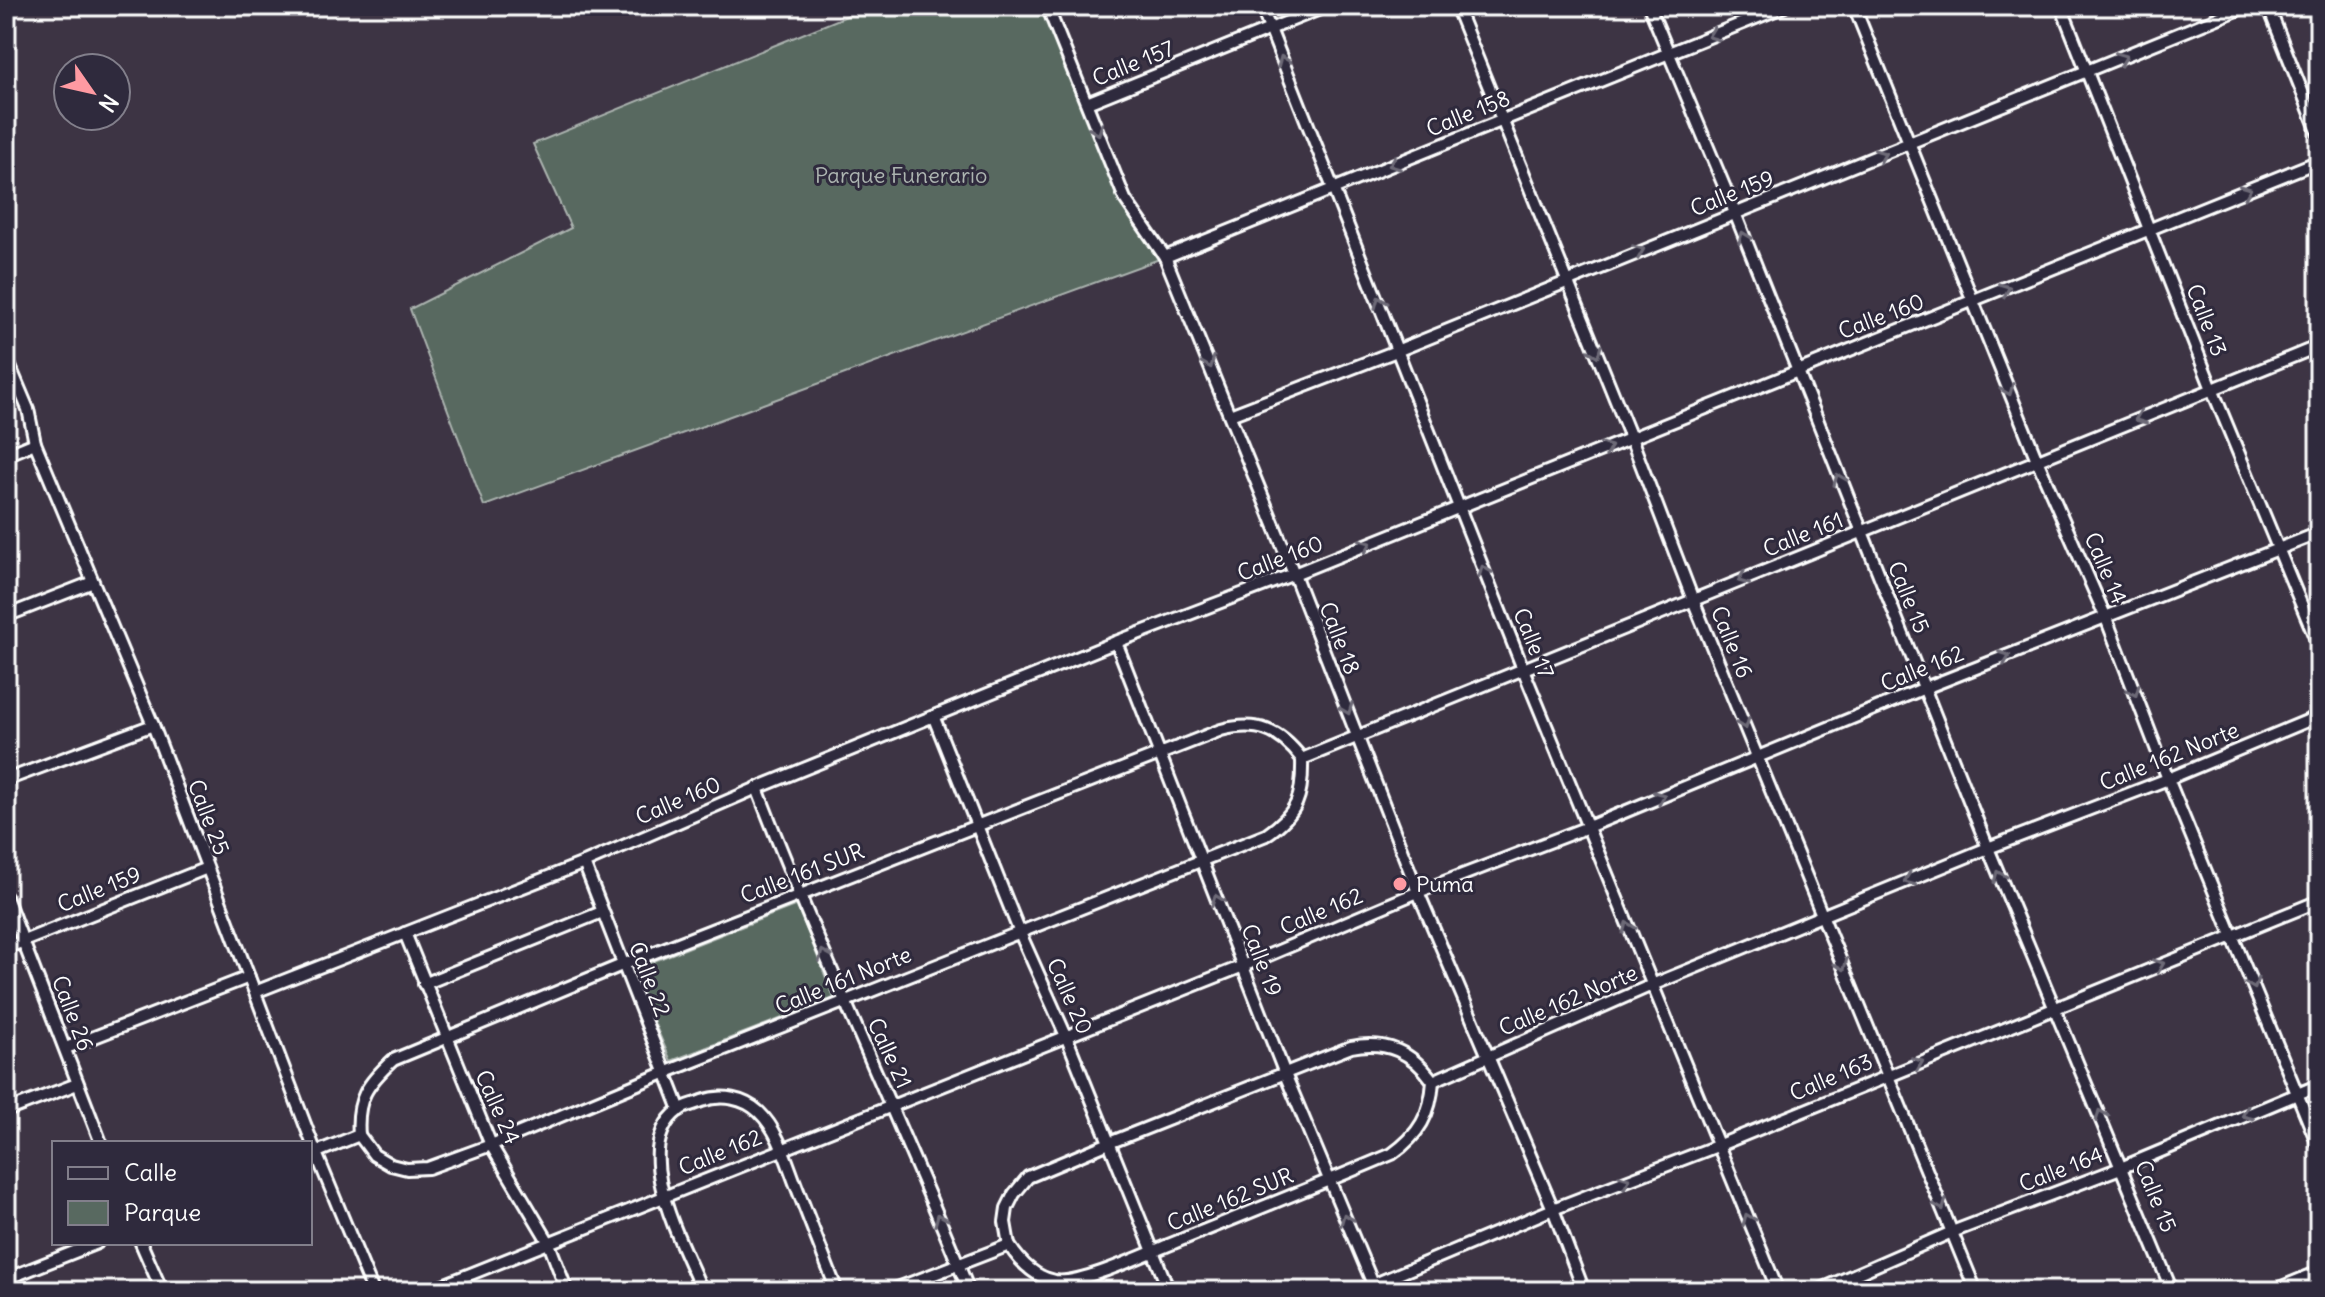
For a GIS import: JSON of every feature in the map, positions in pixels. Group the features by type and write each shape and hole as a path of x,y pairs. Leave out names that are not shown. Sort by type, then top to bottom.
{"street":[{"name":"Calle 18","path":"1047,6 1125,199 1165,257 1294,574 1418,892 1553,1209 1584,1291"},
{"name":"Calle 17","path":"1261,6 1523,669 1778,1291"},
{"name":"Calle 157","path":"1087,103 1327,6"},
{"name":"Calle 16","path":"1456,6 1631,438 1693,600 1976,1291"},
{"name":"Calle 15","path":"1649,6 1735,213 1988,848 2172,1291"},
{"name":"Calle 158","path":"1165,257 1785,6"},
{"name":"Calle 14","path":"1854,6 1972,302 2106,618 2168,779 2319,1147"},
{"name":"Calle 13","path":"2061,6 2152,230 2212,389 2319,647"},
{"name":"Calle 159","path":"1230,415 1399,350 2247,6"},
{"path":"2268,6 2319,134"},
{"name":"Calle 160","path":"255,992 584,863 757,788 1116,642 1294,574 2319,161"},
{"name":"Calle 161","path":"1302,759 2319,346"},
{"name":"Calle 25","path":"6,357 28,409 35,443 153,725 308,1141"},
{"path":"6,455 35,443"},
{"name":"Calle 162","path":"428,1291 1243,966 1418,892 1588,827 1925,688 2319,533"},
{"path":"6,616 93,582"},
{"name":"Calle 19","path":"1116,642 1285,1074 1375,1288"},
{"name":"Calle 162 Norte","path":"1433,1081 1652,985 2319,716"},
{"name":"Calle 20","path":"934,718 1169,1291"},
{"path":"6,780 153,725"},
{"name":"Calle 161 SUR","path":"359,1135 357,1117 362,1096 393,1060 622,965 1158,754 1242,725 1259,725 1280,737 1302,759"},
{"name":"Calle 161 Norte","path":"359,1135 374,1155 391,1165 407,1169 428,1168 491,1145 844,1001 1266,835 1282,824 1295,808 1302,792 1302,759"},
{"name":"Calle 21","path":"757,788 798,896 893,1106 969,1291"},
{"name":"Calle 22","path":"584,863 680,1110"},
{"name":"Calle 159","path":"6,948 207,868"},
{"name":"Calle 26","path":"6,897 100,1141"},
{"name":"Calle 163","path":"1358,1291 1375,1288 1553,1209 1717,1146 2319,901"},
{"path":"424,984 602,912"},
{"name":"Calle 24","path":"405,933 491,1145 548,1241 567,1291"},
{"path":"66,1048 249,977"},
{"path":"890,1291 1009,1245 1005,1222 1007,1208 1028,1177 1351,1047 1389,1045 1422,1066 1433,1081"},
{"name":"Calle 162 SUR","path":"1009,1245 1018,1259 1034,1272 1056,1281 1074,1281 1152,1251 1392,1154 1409,1142 1427,1115 1433,1081"},
{"path":"6,1111 77,1084"},
{"name":"Calle 164","path":"1817,1291 1952,1232 2123,1167 2319,1085"},
{"path":"702,1291 664,1196 657,1173 656,1155 660,1137 680,1110 707,1099 723,1097 738,1099 757,1110 769,1123 837,1291"},
{"path":"313,1154 359,1135"},
{"name":"Calle 25","path":"313,1154 373,1291"},
{"path":"6,1279 92,1245"},
{"path":"142,1245 162,1291"},
{"path":"2272,1291 2319,1272"}],"green space":[{"name":"Parque Funerario","path":"871,6 1045,6 1117,196 1165,257 484,506 410,309 571,228 533,144"},
{"path":"797,905 834,998 671,1061 631,970"}],"place":[{"name":"Puma","path":"1400,884"}]}
